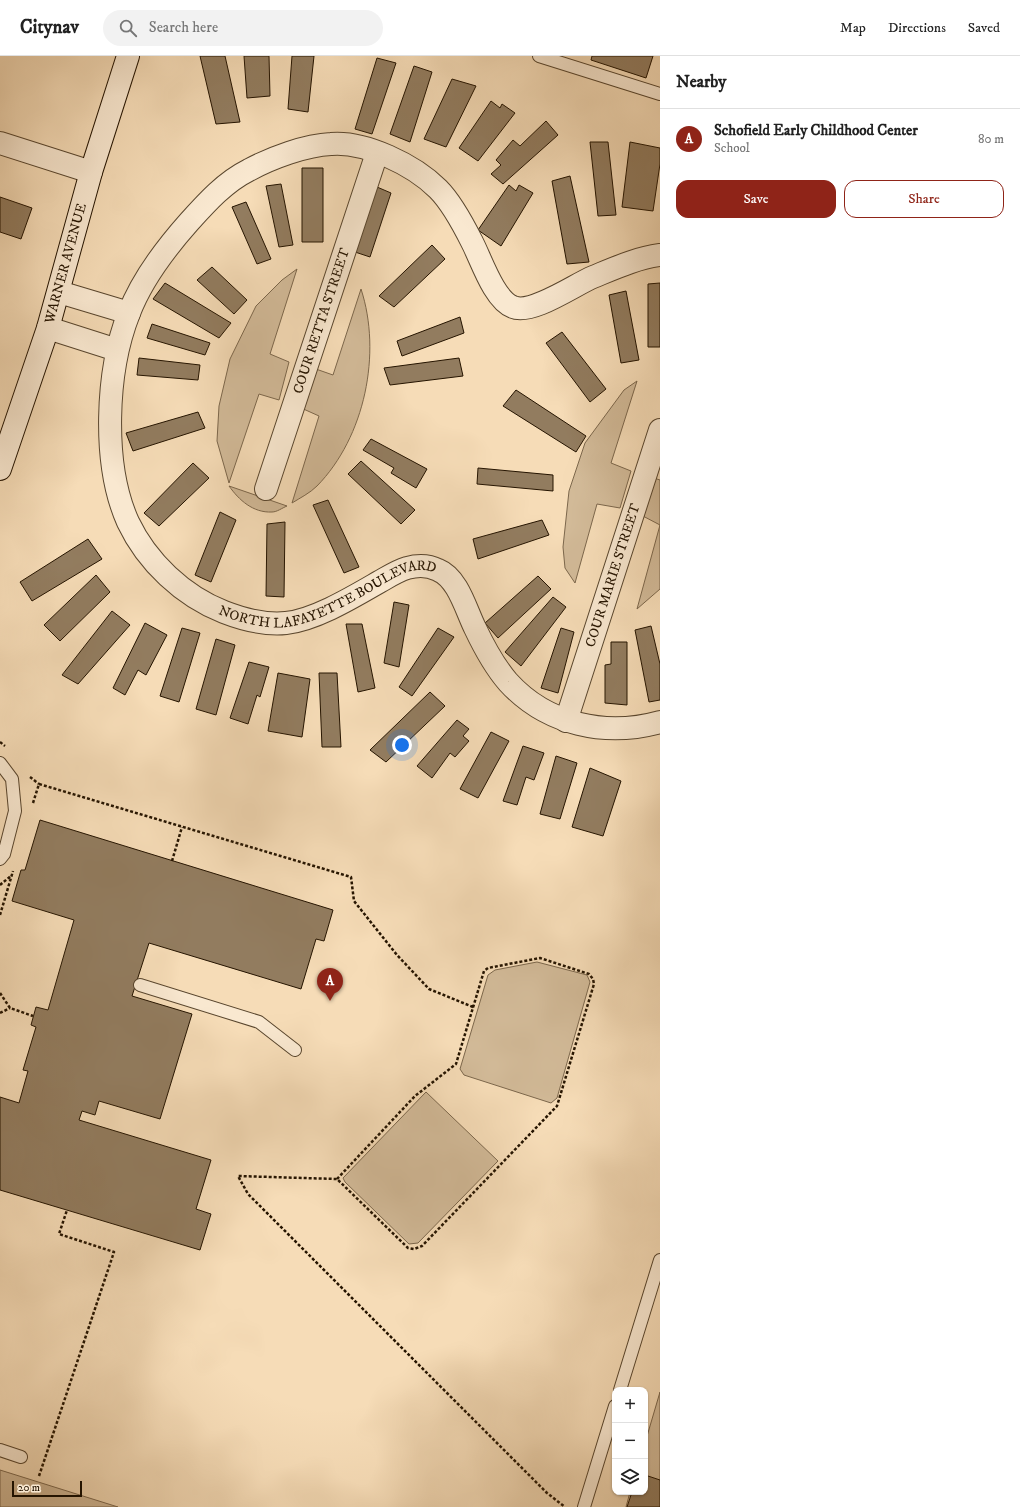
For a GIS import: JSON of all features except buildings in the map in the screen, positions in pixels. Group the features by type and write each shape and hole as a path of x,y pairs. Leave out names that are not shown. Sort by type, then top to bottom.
{"street":[{"name":"WARNER AVENUE","path":"0,469 48,328 91,172 128,56"},
{"path":"0,143 91,172"},
{"name":"NORTH LAFAYETTE BOULEVARD","path":"660,255 645,257 589,278 539,304 526,308 513,307 498,295 470,237 440,191 420,174 377,153 357,146 332,143 289,154 249,170 222,188 201,208 164,251 140,289 129,313 117,350 110,407 111,444 116,485 128,522 145,550 164,574 192,595 224,612 258,621 286,623 313,616 404,569 423,566 441,570 452,581 483,644 506,679 521,694 540,708 566,721 597,728 621,729 660,722"},
{"name":"COUR RETTA STREET","path":"266,489 377,153"},
{"path":"59,292 129,313"},
{"path":"48,328 117,350"},
{"name":"COUR MARIE STREET","path":"566,721 660,430"}],"lane":[{"path":"539,56 559,59 660,94"},
{"path":"0,763 12,779 15,810 4,854 0,859"},
{"path":"140,986 259,1022 295,1050"},
{"path":"621,1387 660,1260"},
{"path":"584,1507 612,1416"},
{"path":"0,1450 21,1457"}],"path":[{"path":"32,806 39,784 351,877 354,901 397,955 429,989 473,1007"},
{"path":"172,861 182,826"},
{"path":"0,915 14,867"},
{"path":"0,885 12,874"},
{"path":"336,1180 415,1096 456,1064 484,971 488,968 540,958 589,974 593,979 594,984 557,1106 422,1246 414,1249 408,1248 336,1180 238,1176 248,1194 547,1494 565,1507"},
{"path":"0,993 10,1008 33,1016"},
{"path":"0,1013 10,1008"},
{"path":"39,1476 114,1252 59,1234 67,1210"}],"shaded area":[{"path":"297,269 270,354 289,362 279,400 259,394 229,483 217,441 219,406 230,359 256,306 282,280"},
{"path":"361,289 367,314 370,340 369,367 365,393 358,419 347,444 334,466 314,489 292,503 319,416 299,407 313,368 333,375"},
{"path":"637,381 611,463 631,471 620,508 597,504 575,583 565,568 563,547 569,491 585,443 624,390"},
{"path":"654,478 660,480 660,525 641,515"},
{"path":"229,486 287,506 274,512 265,512 253,508 242,501"},
{"path":"660,525 660,589 637,609"},
{"path":"537,962 587,975 590,982 557,1098 551,1103 464,1075 460,1069 488,975 495,970"},
{"path":"426,1092 498,1161 418,1243 409,1244 345,1182 343,1178"},
{"path":"660,1392 660,1507 626,1507 629,1495 648,1495 648,1433"},
{"path":"0,1470 118,1507 0,1507"}],"place":[{"name":"Schofield Early Childhood Center","path":"330,1001"}]}
